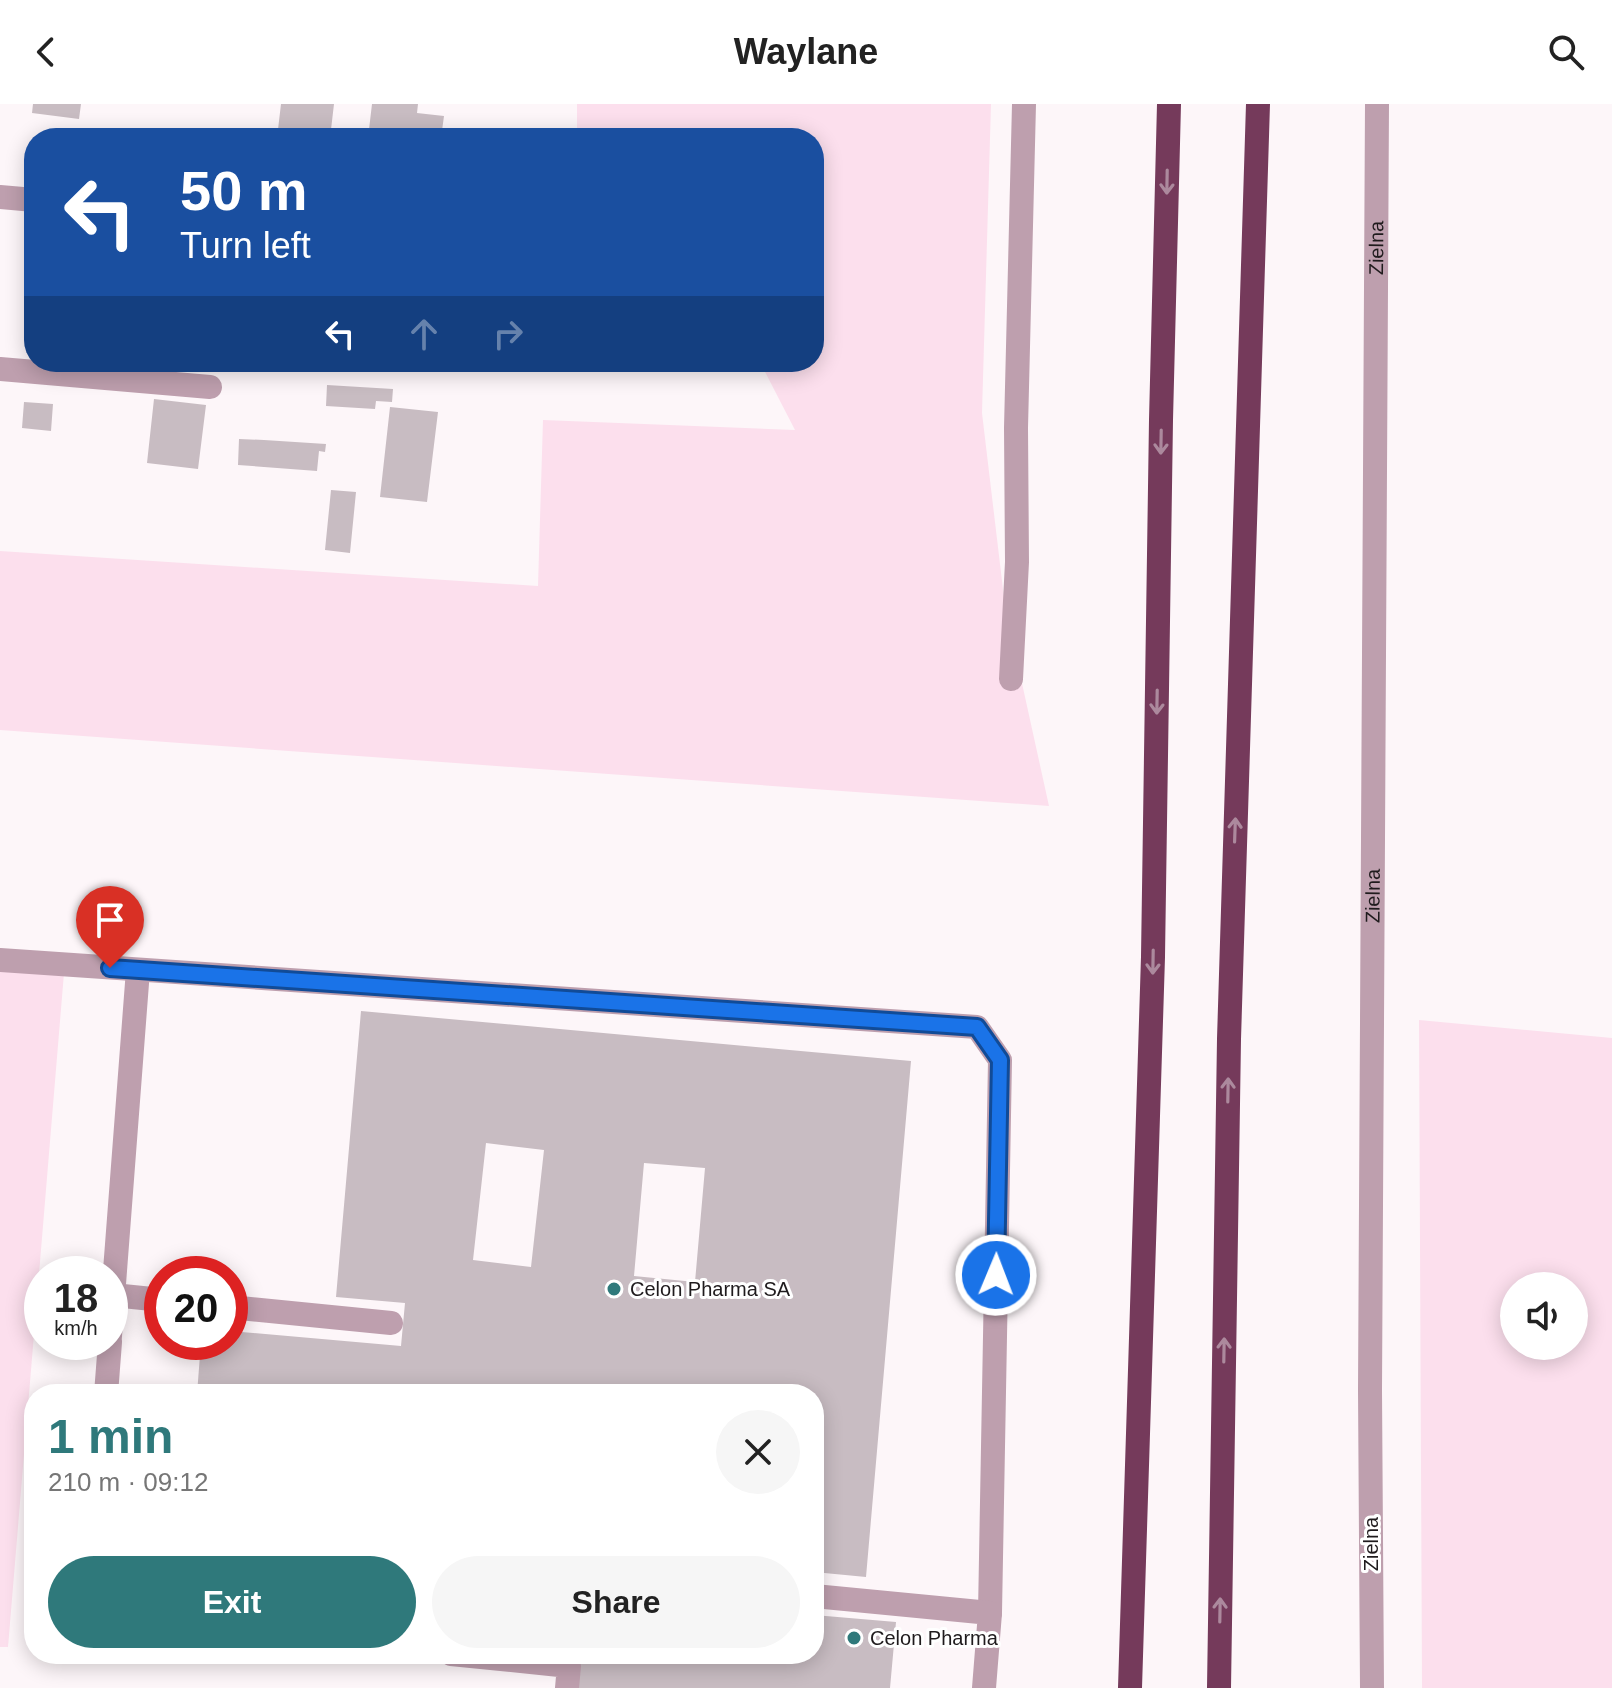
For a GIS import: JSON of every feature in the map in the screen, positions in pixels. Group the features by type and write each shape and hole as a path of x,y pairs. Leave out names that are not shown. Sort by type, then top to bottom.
{"highway":[{"path":"1130,1688 1154,941 1169,104"},
{"path":"1219,1688 1229,1039 1258,104"}],"street":[{"path":"1011,679 1017,562 1016,428 1024,104"},
{"name":"Zielna","path":"1372,1688 1370,1374 1377,104"},
{"path":"0,197 24,199"},
{"path":"0,369 24,371"},
{"path":"35,372 210,387"},
{"path":"0,960 977,1027 1000,1060 990,1613 984,1688"},
{"path":"116,1256 138,970"},
{"path":"248,1309 391,1323"},
{"path":"107,1384 109,1360"},
{"path":"824,1597 990,1613"},
{"path":"549,1664 569,1666 567,1688"}],"shaded area":[{"path":"577,104 991,104 982,413 1005,606 1049,806 0,730 0,551 538,586 543,420 795,430 765,372 824,372 824,128 577,128"},
{"path":"0,958 65,961 40,1256 24,1256 24,1360 32,1360 30,1384 24,1384 24,1454 8,1647 0,1647"},
{"path":"1419,1020 1612,1038 1612,1688 1422,1688"}],"building":[{"path":"33,104 81,104 79,119 32,113"},
{"path":"281,104 334,104 331,128 278,128"},
{"path":"372,104 418,104 417,113 444,116 442,128 369,128"},
{"path":"327,385 393,389 392,402 376,401 375,409 326,406"},
{"path":"154,399 206,405 198,469 147,463"},
{"path":"24,402 53,404 51,431 22,428"},
{"path":"390,407 438,412 427,502 380,497"},
{"path":"239,439 326,444 325,452 319,451 317,471 238,465"},
{"path":"331,490 356,492 350,553 325,550"},
{"name":"Celon Pharma SA","path":"361,1011 911,1061 866,1577 824,1573 824,1384 198,1384 200,1360 248,1360 248,1333 401,1346 405,1303 336,1297","holes":["486,1143 544,1150 531,1267 473,1260","644,1163 705,1168 695,1282 634,1276"]},
{"name":"Celon Pharma","path":"824,1616 896,1622 890,1688 578,1688 580,1664 824,1664"}],"place":[{"name":"Celon Pharma SA","path":"614,1289"},
{"name":"Celon Pharma","path":"854,1638"}],"route":[{"path":"110,968 977,1027 1000,1060 996,1275"}]}
